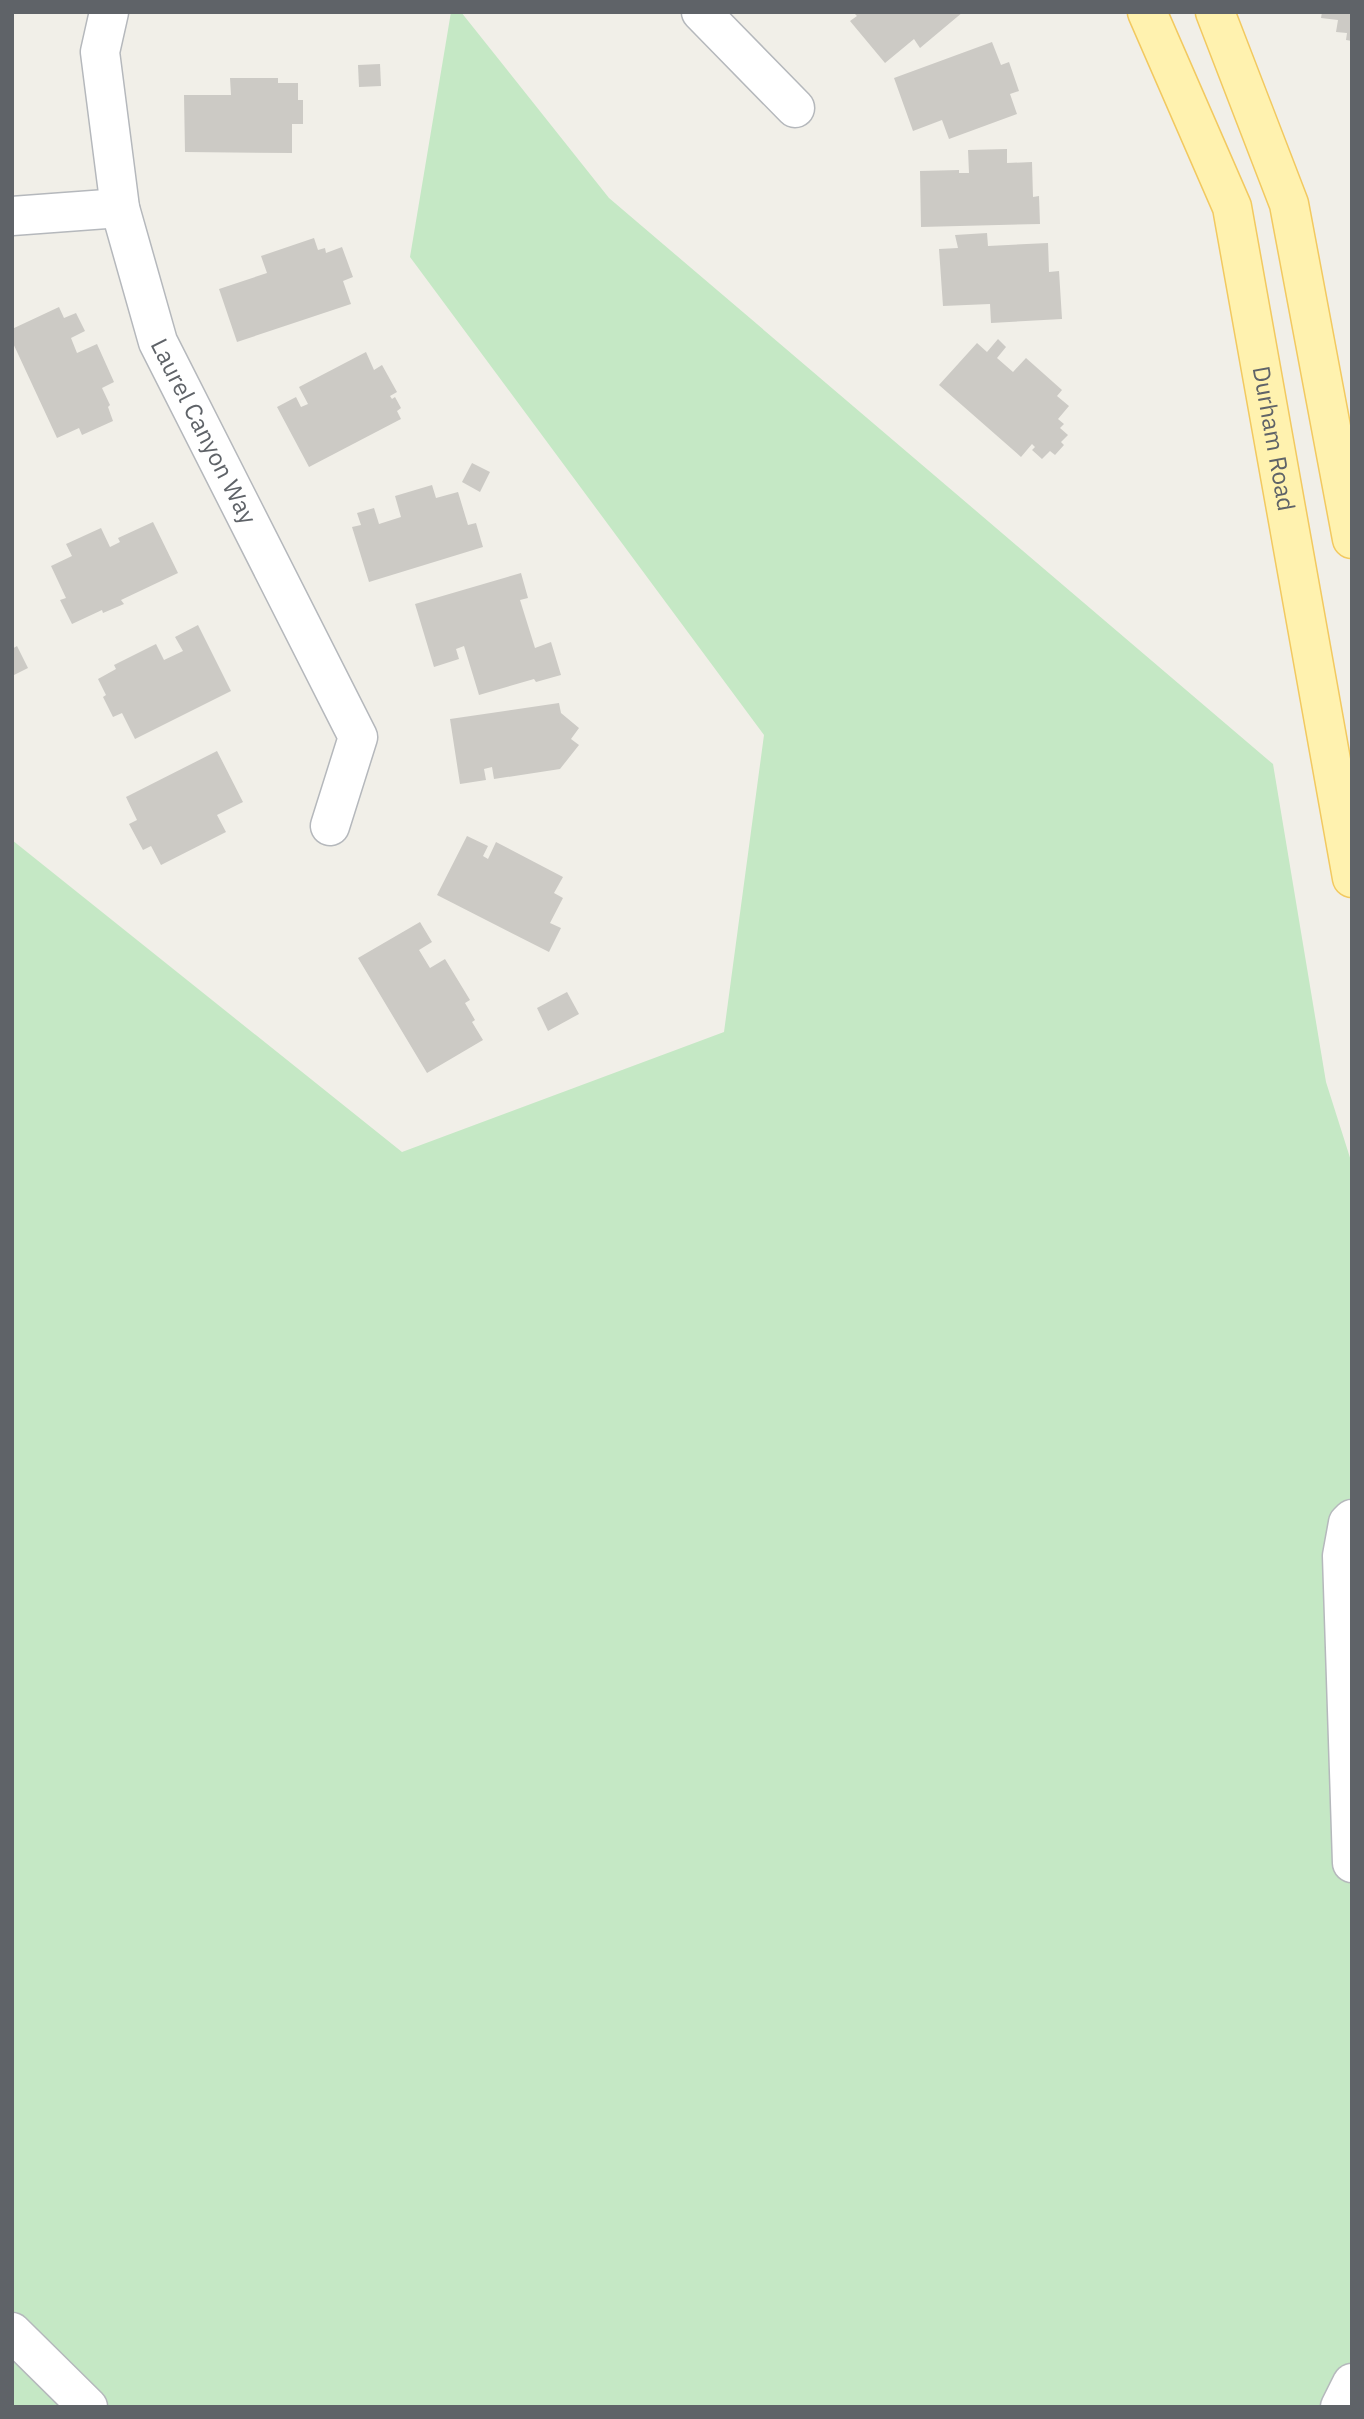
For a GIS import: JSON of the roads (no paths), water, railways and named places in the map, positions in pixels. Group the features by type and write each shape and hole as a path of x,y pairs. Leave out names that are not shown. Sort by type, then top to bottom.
{"main road":[{"name":"Durham Road","path":"1147,12 1232,207 1352,878"},
{"path":"1215,12 1289,204 1352,539"}],"street":[{"name":"Laurel Canyon Way","path":"109,12 100,52 120,208 158,342 358,737 330,826"},
{"path":"701,12 795,108"},
{"path":"12,216 120,208"},
{"path":"1352,1519 1348,1523 1342,1556 1352,1863"},
{"path":"12,2332 88,2407"},
{"path":"1340,2407 1352,2383"}]}
